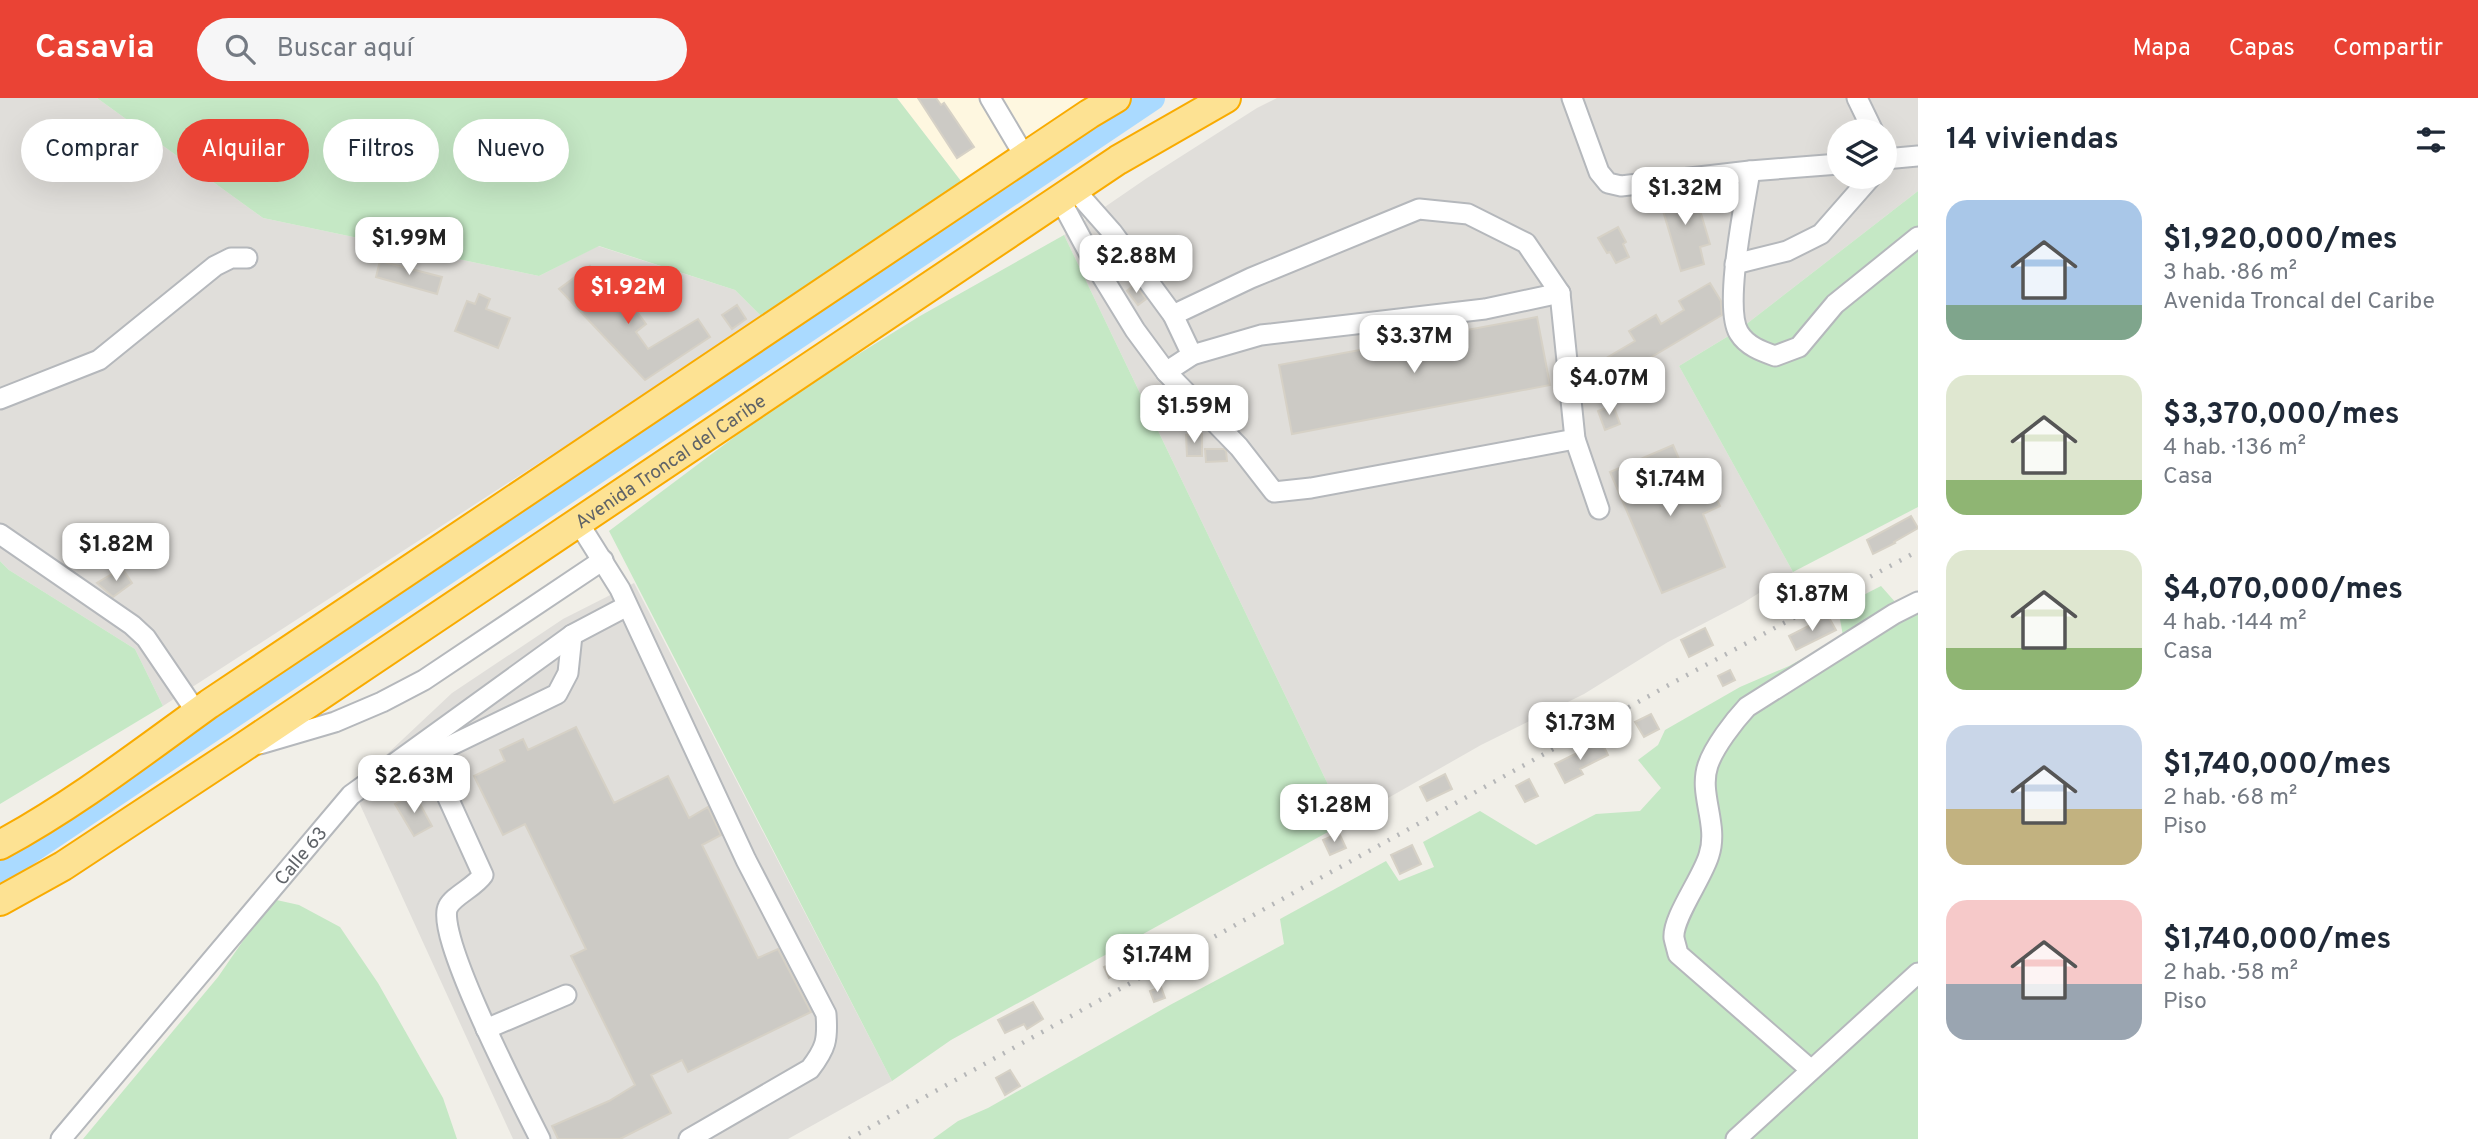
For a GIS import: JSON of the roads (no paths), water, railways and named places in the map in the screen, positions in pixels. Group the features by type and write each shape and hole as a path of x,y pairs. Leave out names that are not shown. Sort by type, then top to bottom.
{"highway":[{"path":"0,845 29,830 86,792 197,713 1116,98"},
{"name":"Avenida Troncal del Caribe","path":"0,901 63,866 239,750 1118,160 1226,98"}],"street":[{"path":"990,98 1025,157"},
{"path":"1572,98 1599,172 1608,183 1621,186 1827,165"},
{"path":"1857,98 1867,119"},
{"path":"1897,158 1918,156"},
{"path":"1750,171 1735,264 1735,324 1740,335 1755,348 1774,356 1799,347 1835,304 1918,237"},
{"path":"1735,264 1787,251 1821,234 1860,189"},
{"path":"1067,194 1112,232 1173,315 1192,355"},
{"path":"1067,194 1122,311 1166,372 1239,447 1274,492 1311,488 1575,439"},
{"path":"1173,315 1251,278 1419,209 1468,214 1526,243 1560,293 1575,439 1599,509"},
{"path":"0,399 99,359 215,266 231,258 247,258"},
{"path":"1166,372 1192,355 1261,335 1485,309 1560,293"},
{"path":"578,523 603,560 627,606 746,860 826,1014 828,1037 823,1052 810,1069 689,1139"},
{"path":"0,534 132,625 146,638 197,713"},
{"path":"239,750 335,722 382,702 424,680 603,560"},
{"path":"1811,1070 1678,954 1674,937 1677,923 1710,854 1713,830 1704,779 1709,762 1747,707 1894,614 1918,602"},
{"name":"Calle 63","path":"61,1139 351,795 432,746 572,635 627,606"},
{"path":"540,1139 486,1029 450,937 446,915 449,904 477,884 483,875 434,767 432,746 557,694 568,673 572,635"},
{"path":"1736,1139 1918,973"},
{"path":"486,1029 566,995"}],"waterway":[{"path":"0,871 1152,98"}],"railway":[{"path":"849,1139 1676,681 1918,551"}]}
